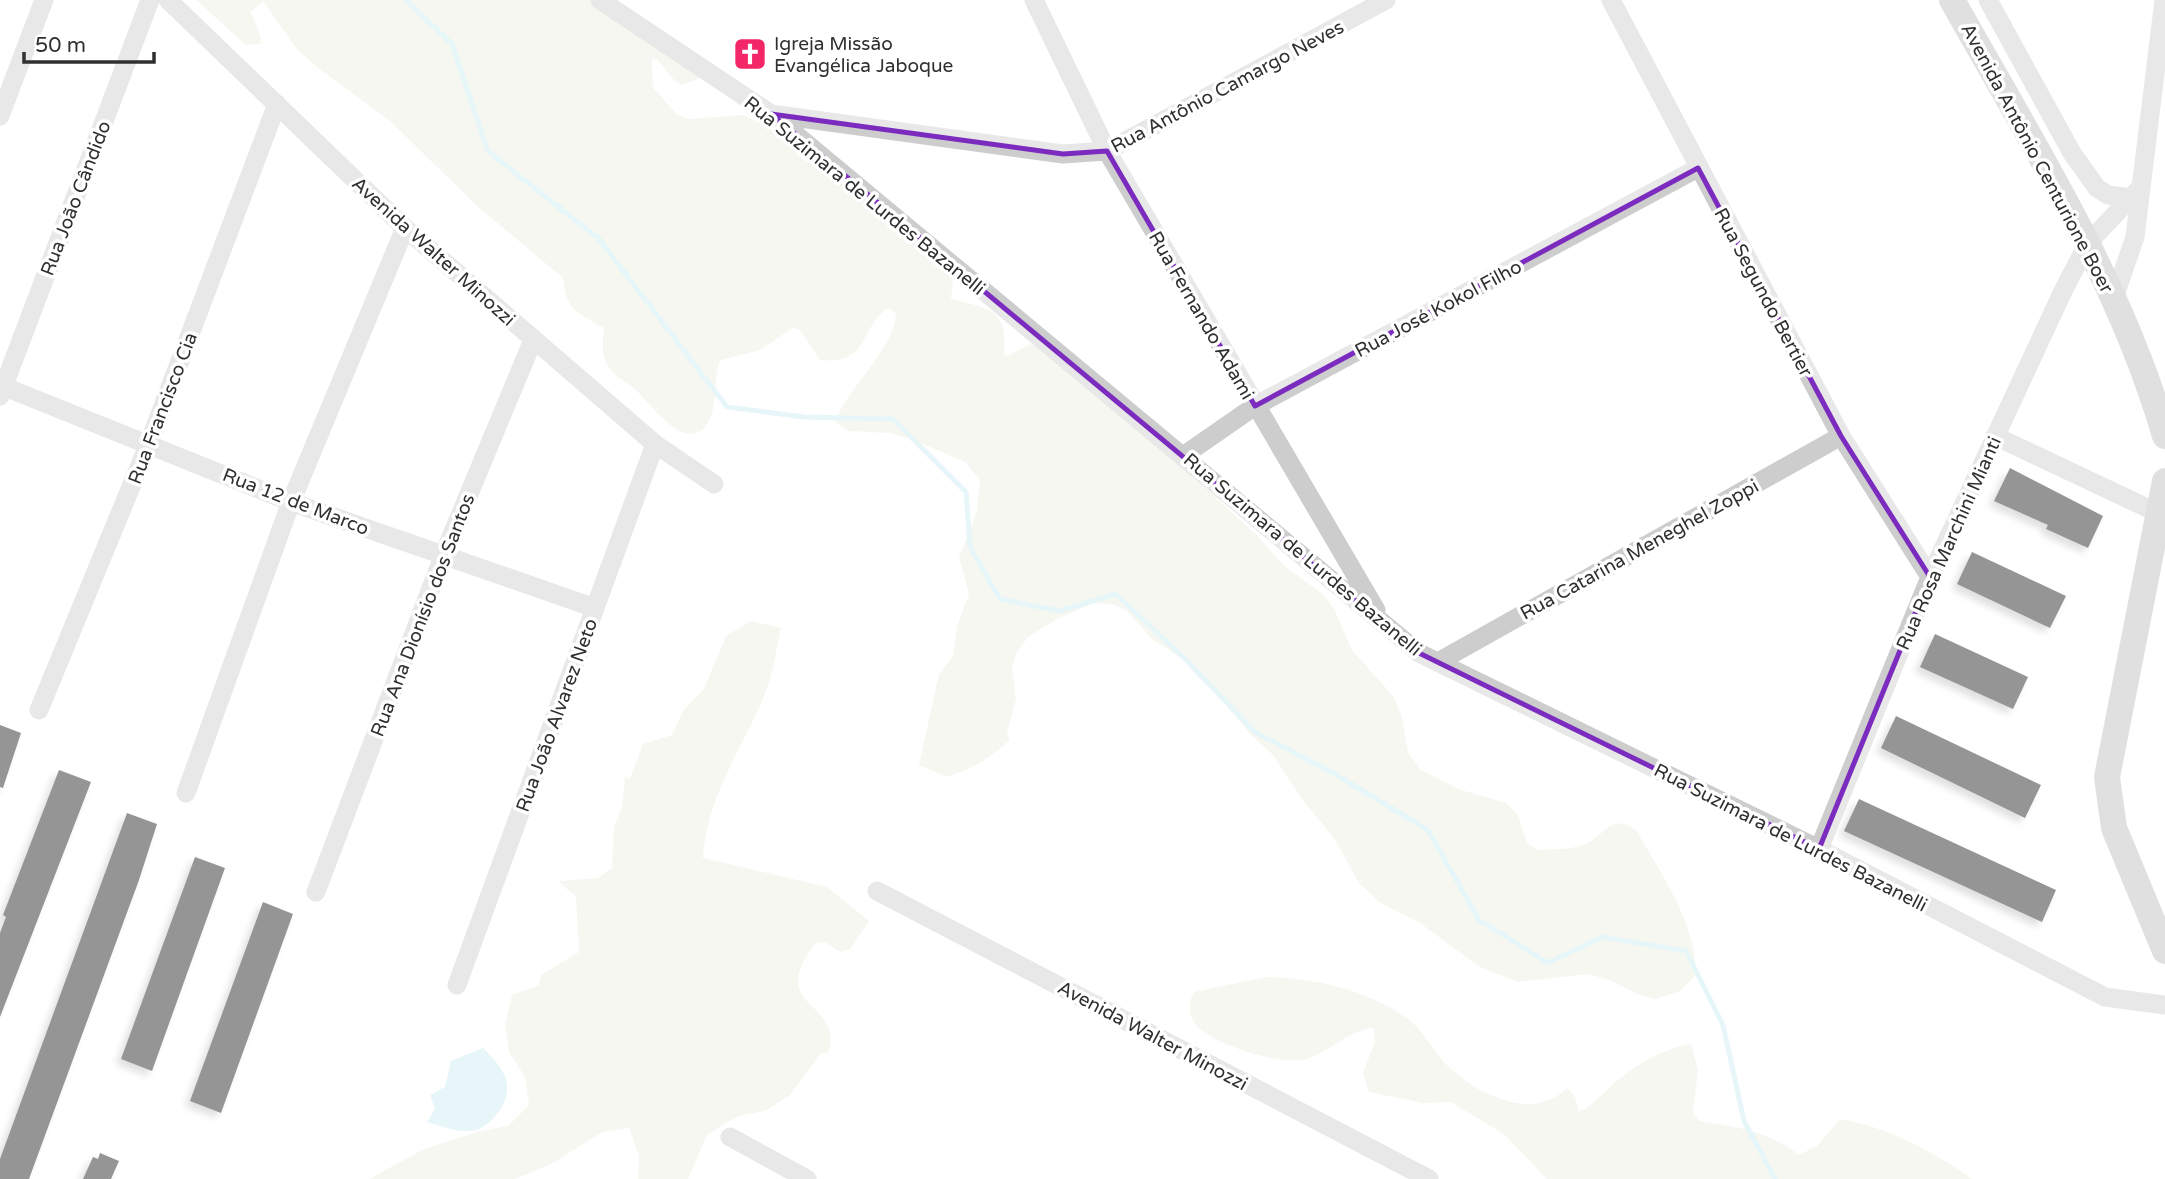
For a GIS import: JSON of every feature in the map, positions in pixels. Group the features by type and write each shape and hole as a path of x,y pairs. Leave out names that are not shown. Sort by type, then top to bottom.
{"street":[{"path":"0,116 44,0"},
{"name":"Rua João Cândido","path":"1,389 150,0"},
{"name":"Avenida Walter Minozzi","path":"168,0 405,228 655,444 714,484"},
{"name":"Rua Suzimara de Lurdes Bazanelli","path":"600,0 771,114 1419,653 1819,849 2105,997 2165,1005"},
{"name":"Rua Fernando Adami","path":"1034,0 1107,151 1383,623"},
{"name":"Rua Antônio Camargo Neves","path":"771,114 1063,154 1107,151 1387,0"},
{"name":"Rua Segundo Bertier","path":"1611,0 1841,436 1930,577"},
{"name":"Avenida Antônio Centurione Boer","path":"1952,0 2088,243 2158,390 2165,436"},
{"path":"1987,0 2072,153 2097,188 2108,195 2136,193"},
{"path":"2114,298 2134,237 2136,193 2164,0"},
{"name":"Rua Francisco Cia","path":"39,710 149,443 277,104"},
{"name":"Rua José Kokol Filho","path":"1183,456 1255,406 1698,168"},
{"name":"Rua Rosa Marchini Mianti","path":"1819,849 1930,577 2088,243 2136,193"},
{"path":"186,793 291,502 405,228"},
{"name":"Rua Ana Dionísio dos Santos","path":"316,892 444,554 533,340"},
{"name":"Rua 12 de Marco","path":"1,389 149,443 291,502 595,608"},
{"name":"Rua Catarina Meneghel Zoppi","path":"1438,662 1841,436"},
{"path":"1995,436 2160,514"},
{"name":"Rua João Alvarez Neto","path":"457,985 655,444"},
{"path":"2165,481 2107,777 2114,828 2165,951"},
{"name":"Avenida Walter Minozzi","path":"877,891 1429,1179"},
{"path":"730,1137 807,1179"}],"highlighted area":[{"path":"771,114 1063,154 1107,151 1255,406 1698,168 1841,436 1930,577 1819,849 1419,653"}],"green space":[{"path":"196,0 606,0 705,76 682,85 674,80 657,59 652,60 653,88 678,115 689,119 744,115 777,131 803,160 834,164 949,270 953,280 951,299 986,309 1000,320 1005,340 1004,355 1008,356 1031,344 1051,352 1210,492 1259,537 1283,565 1324,595 1335,611 1352,650 1393,696 1402,717 1408,753 1421,770 1458,789 1506,803 1518,815 1527,843 1538,850 1567,849 1583,845 1613,825 1627,825 1636,830 1684,917 1696,975 1680,991 1656,999 1588,974 1518,982 1478,966 1420,923 1379,902 1359,883 1334,838 1301,798 1273,755 1250,734 1193,665 1153,640 1127,611 1112,604 1094,603 1057,619 1028,637 1015,655 1012,670 1016,699 1007,733 1010,740 1003,746 973,767 947,777 919,765 939,674 953,656 957,626 969,594 959,557 977,511 980,480 965,462 914,440 890,433 849,431 835,422 888,340 896,313 888,308 879,316 862,344 848,357 820,360 800,330 793,328 760,350 721,360 716,374 712,415 708,424 693,434 684,433 665,421 635,389 612,372 603,354 604,328 574,309 567,297 563,278 476,205 390,121 318,68 296,48 263,1 251,12 261,37 260,44 246,45"},
{"path":"751,621 781,628 775,660 766,691 719,791 706,834 703,858 827,887 869,921 850,949 840,952 825,942 816,943 802,964 798,980 801,993 826,1022 830,1035 828,1053 821,1053 790,1095 765,1111 738,1116 707,1135 688,1179 638,1179 639,1156 629,1128 602,1132 553,1163 515,1179 369,1179 424,1149 481,1131 508,1126 529,1105 525,1077 509,1052 505,1025 512,995 539,985 541,975 579,952 576,897 558,881 598,878 612,868 614,827 622,808 625,776 630,779 643,744 672,735 683,711 704,689 726,636"},
{"path":"1266,977 1322,983 1375,1000 1414,1024 1443,1061 1461,1077 1490,1095 1506,1101 1539,1103 1554,1098 1567,1088 1575,1097 1579,1112 1637,1066 1664,1052 1691,1044 1698,1070 1693,1113 1699,1121 1764,1135 1799,1155 1817,1146 1840,1119 1892,1134 1942,1159 1972,1179 1547,1179 1505,1135 1451,1102 1423,1103 1369,1092 1363,1073 1375,1041 1373,1028 1356,1033 1309,1058 1283,1060 1230,1046 1202,1030 1190,1015 1194,992"}],"water":[{"path":"483,1048 506,1079 505,1099 497,1114 484,1126 470,1131 453,1130 427,1122 435,1109 430,1095 445,1087 451,1061"}],"building":[{"path":"2010,468 2103,516 2088,548 2046,529 2048,525 1994,501"},
{"path":"1972,552 2066,596 2050,628 1957,584"},
{"path":"1935,634 2028,677 2013,709 1920,667"},
{"path":"1896,716 2041,785 2025,818 1881,748"},
{"path":"0,725 21,733 3,788 0,787"},
{"path":"59,770 91,782 0,1017 0,933 6,917 3,915"},
{"path":"1859,799 2056,890 2042,922 1844,831"},
{"path":"127,813 157,824 139,880 29,1179 0,1179 0,1159"},
{"path":"195,857 225,868 152,1071 121,1059"},
{"path":"263,902 293,914 221,1113 190,1101"},
{"path":"100,1153 119,1161 111,1179 83,1179 93,1157 98,1159"}],"waterway":[{"path":"406,0 452,44 488,151 599,239 727,407 804,417 893,419 966,492 970,547 1000,599 1059,611 1116,594 1185,659 1255,732 1333,773 1428,830 1479,920 1548,963 1602,937 1686,951 1723,1025 1744,1121 1775,1179"}],"place":[{"name":"Igreja Missão Evangélica Jaboque","path":"750,54"}]}
